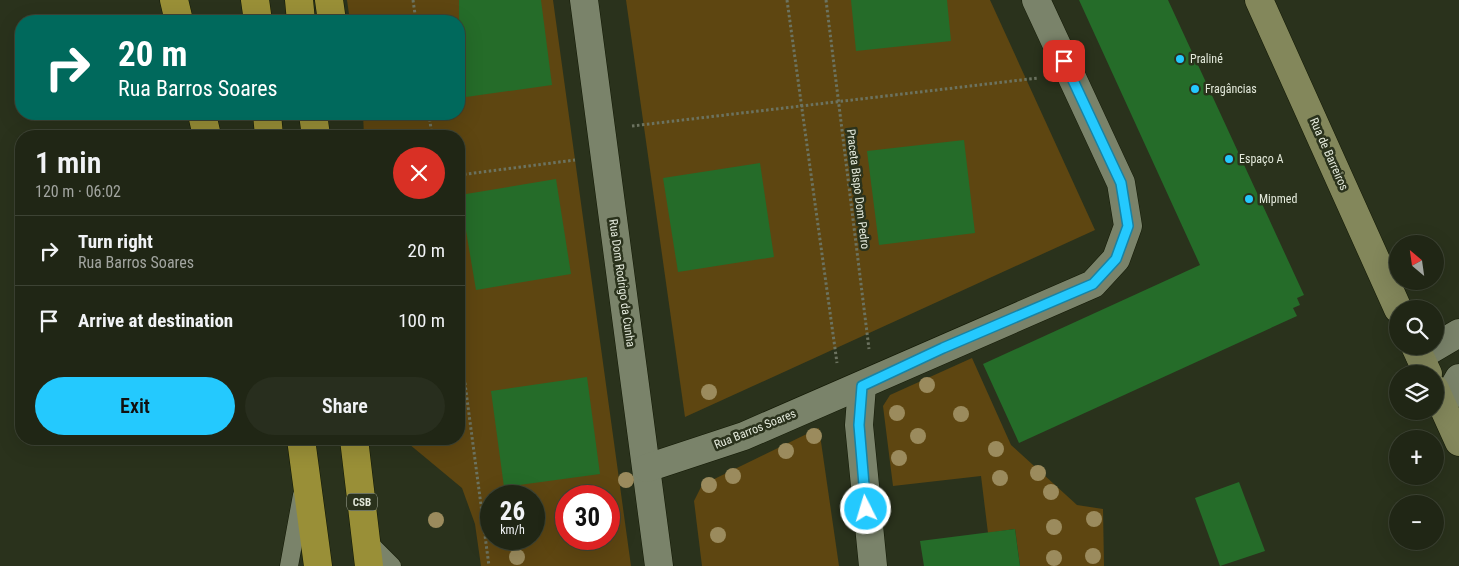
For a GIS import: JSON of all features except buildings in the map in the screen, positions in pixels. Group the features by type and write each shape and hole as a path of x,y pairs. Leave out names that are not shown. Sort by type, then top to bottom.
{"highway":[{"path":"174,0 178,15"},
{"path":"255,0 257,15"},
{"path":"299,0 301,15"},
{"path":"329,0 331,15"},
{"path":"294,445 305,480"},
{"path":"302,445 318,566"},
{"name":"CSB","path":"355,445 368,553"}],"street":[{"name":"Rua Dom Rodrigo da Cunha","path":"584,0 659,566"},
{"name":"Rua Barros Soares","path":"647,468 744,436 1093,284 1116,259 1128,226 1121,183 1036,0"},
{"name":"Rua de Barreiros","path":"1259,0 1394,300"},
{"path":"1421,359 1459,333"},
{"path":"1444,392 1459,378"},
{"path":"859,387 859,425 873,566"},
{"path":"1444,408 1459,442"}],"lane":[{"path":"289,566 305,480"},
{"path":"368,553 392,566"}],"path":[{"path":"413,0 415,15"},
{"path":"787,0 802,106 859,387"},
{"name":"Praceta Bispo Dom Pedro","path":"826,0 838,102 859,387"},
{"path":"601,129 1070,74"},
{"path":"465,174 605,156"},
{"path":"465,384 489,566"}],"shaded area":[{"path":"347,0 553,0 620,485 555,485 555,550 620,550 620,486 631,566 481,566 475,524 462,488 410,445 465,445 465,130 364,130 363,120 465,120 465,15 349,15"},
{"path":"626,0 990,0 1095,230 685,417"},
{"path":"972,358 1011,445 1077,505 1103,509 1104,566 1020,566 1015,529 988,533 981,476 893,486 883,406 890,395"},
{"path":"819,428 839,566 702,566 694,501 702,485"}],"place":[{"name":"Praliné","path":"1180,59"},
{"name":"Fragâncias","path":"1195,89"},
{"name":"Espaço A","path":"1229,159"},
{"name":"Mipmed","path":"1249,199"}],"route":[{"path":"866,509 859,425 862,386 943,348 1093,284 1116,259 1128,226 1121,183 1064,61"}]}
